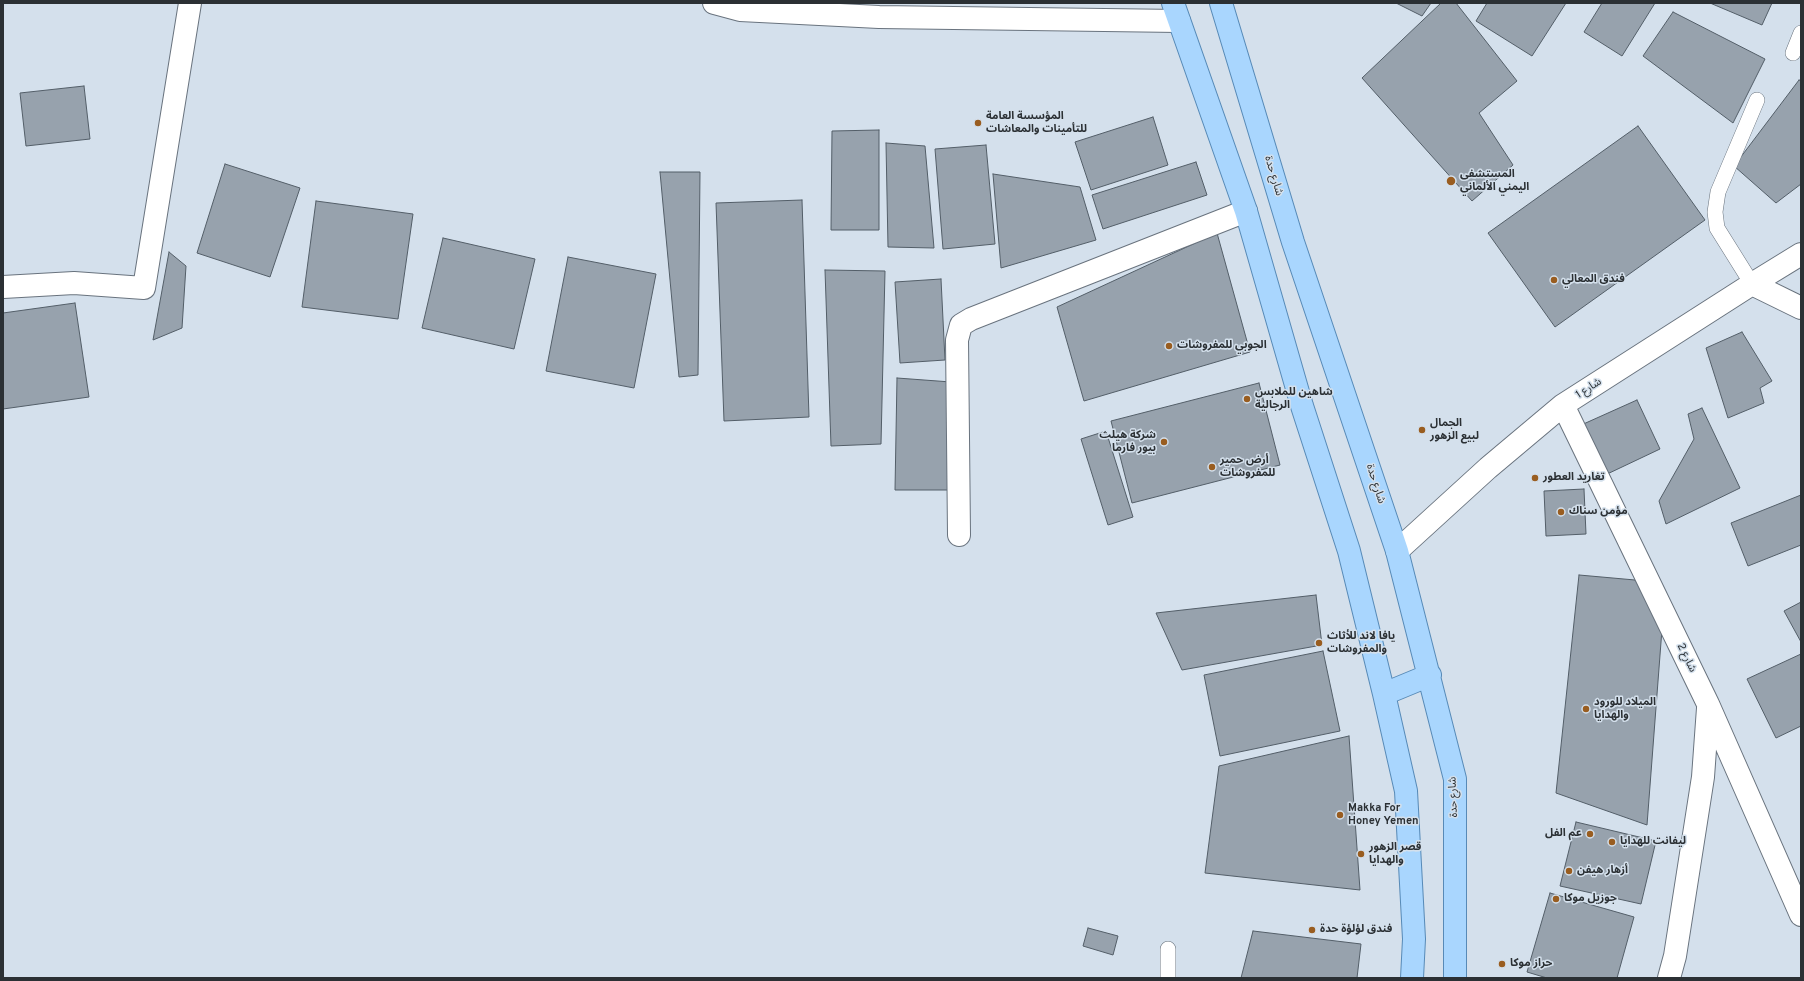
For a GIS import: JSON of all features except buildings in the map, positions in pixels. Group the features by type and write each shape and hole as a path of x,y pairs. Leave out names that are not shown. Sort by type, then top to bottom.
{"main road":[{"name":"شارع حدة","path":"1221,3 1293,242 1397,551 1456,779 1455,978"},
{"path":"1176,12 1246,211 1302,406 1349,551 1384,694 1406,791 1414,939 1412,978"},
{"path":"1384,694 1430,676"}],"street":[{"path":"3,287 74,283 144,288 190,3"},
{"path":"714,3 740,10 879,17 1176,12"},
{"path":"958,535 957,340 961,325 971,319 1246,211"},
{"name":"شارع 1","path":"1397,551 1488,468 1563,405 1801,254"},
{"path":"1752,284 1801,308"},
{"name":"شارع 2","path":"1563,405 1708,704 1801,915"},
{"path":"1669,978 1675,956 1703,777 1708,704"}],"lane":[{"path":"1793,53 1801,33"},
{"path":"1752,284 1717,228 1715,212 1718,192 1756,100"},
{"path":"1168,949 1168,978"}],"place":[{"name":"المؤسسة العامة للتأمينات والمعاشات","path":"978,123"},
{"name":"المستشفى اليمني الألماني","path":"1451,181"},
{"name":"فندق المعالي","path":"1554,280"},
{"name":"الجوبي للمفروشات","path":"1169,346"},
{"name":"شاهين للملابس الرجالية","path":"1247,399"},
{"name":"الجمال لبيع الزهور","path":"1422,430"},
{"name":"شركة هيلث بيور فارما","path":"1164,442"},
{"name":"أرض حمير للمفروشات","path":"1212,467"},
{"name":"تغاريد العطور","path":"1535,478"},
{"name":"مؤمن سناك","path":"1561,512"},
{"name":"يافا لاند للأثاث والمفروشات","path":"1319,643"},
{"name":"الميلاد للورود والهدايا","path":"1586,709"},
{"name":"Makka For Honey Yemen","path":"1340,815"},
{"name":"عم الفل","path":"1590,834"},
{"name":"ليفانت للهدايا","path":"1612,842"},
{"name":"قصر الزهور والهدايا","path":"1361,854"},
{"name":"أزهار هيفن","path":"1569,871"},
{"name":"جوزيل موكا","path":"1556,899"},
{"name":"فندق لؤلؤة حدة","path":"1312,930"},
{"name":"حراز موكا","path":"1502,964"}]}
